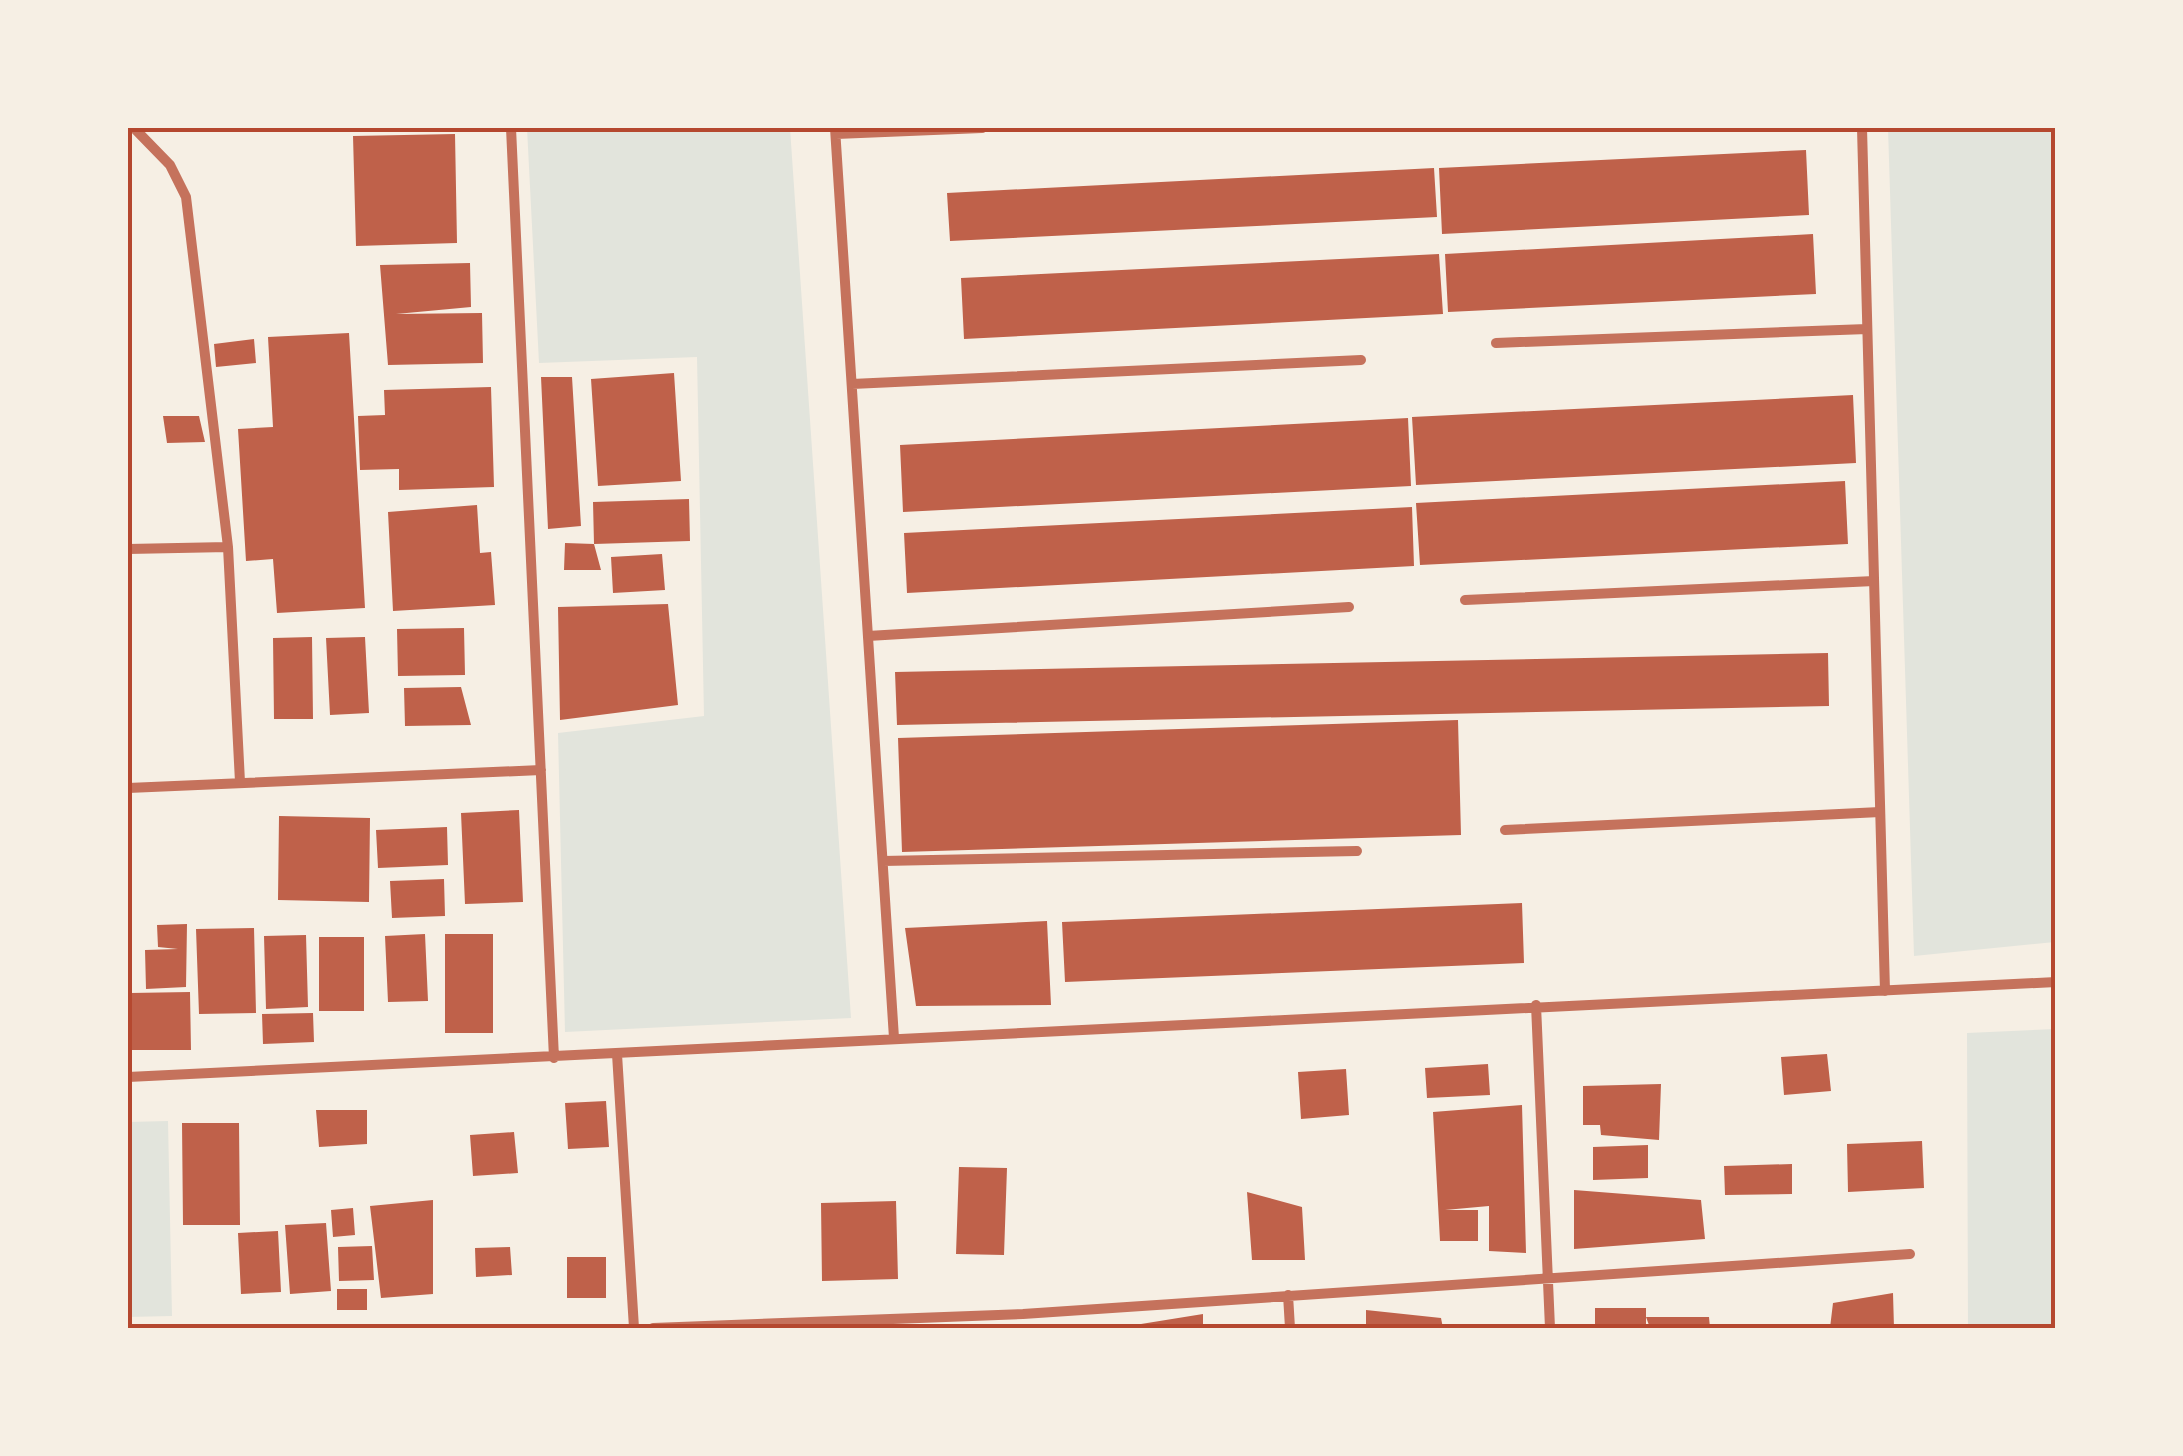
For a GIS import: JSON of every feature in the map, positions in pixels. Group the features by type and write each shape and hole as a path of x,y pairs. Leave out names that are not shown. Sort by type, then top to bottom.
{"street":[{"path":"134,128 170,165 186,196 228,547 240,782"},
{"path":"511,128 554,1058"},
{"path":"894,1038 836,131 982,128"},
{"path":"1862,128 1885,991"},
{"path":"1496,343 1867,329"},
{"path":"852,384 1361,360"},
{"path":"128,549 228,547"},
{"path":"1465,600 1874,581"},
{"path":"868,636 1348,607"},
{"path":"128,788 540,770"},
{"path":"1504,830 1880,812"},
{"path":"882,861 1357,850"},
{"path":"128,1077 2056,982"},
{"path":"1536,1005 1550,1328"},
{"path":"616,1054 634,1328"},
{"path":"652,1328 762,1327 1023,1314 1910,1254"},
{"path":"1288,1295 1290,1328"},
{"path":"1023,1314 1024,1328"}],"shaded area":[{"path":"527,128 790,128 851,1018 565,1032 558,733 704,716 697,357 539,363"},
{"path":"1888,128 2055,128 2055,942 1914,956"},
{"path":"2055,1029 2055,1328 1968,1328 1967,1033"},
{"path":"168,1121 172,1316 128,1317 128,1122"}],"building":[{"path":"455,134 457,243 356,246 353,136"},
{"path":"1806,150 1809,215 1442,234 1439,168"},
{"path":"1434,168 1437,217 950,241 947,193"},
{"path":"1813,234 1816,294 1448,312 1445,254"},
{"path":"1439,254 1443,314 964,339 961,278"},
{"path":"470,263 471,307 396,314 482,313 483,363 388,365 380,265"},
{"path":"349,333 365,608 277,613 273,559 246,561 238,429 273,427 268,337"},
{"path":"254,339 256,363 216,367 214,344"},
{"path":"674,373 681,481 598,486 591,379"},
{"path":"541,377 572,377 581,526 548,529"},
{"path":"491,387 494,487 399,490 399,469 360,470 358,416 385,415 384,390"},
{"path":"1853,395 1856,463 1416,485 1412,417"},
{"path":"163,416 199,416 205,442 167,443"},
{"path":"1408,418 1411,486 903,512 900,445"},
{"path":"1845,481 1848,544 1420,565 1416,503"},
{"path":"689,499 690,541 594,544 593,502"},
{"path":"477,505 480,553 491,552 495,605 393,611 388,512"},
{"path":"1412,507 1414,566 907,593 904,533"},
{"path":"565,543 594,544 601,570 564,570"},
{"path":"662,554 665,590 613,593 611,557"},
{"path":"668,604 678,705 560,720 558,607"},
{"path":"464,628 465,675 398,676 397,629"},
{"path":"312,637 313,719 274,719 273,638"},
{"path":"365,637 369,713 330,715 326,638"},
{"path":"1828,653 1829,706 897,725 895,672"},
{"path":"461,687 471,725 405,726 404,688"},
{"path":"1458,720 1461,835 902,852 898,738"},
{"path":"519,810 523,902 465,904 461,813"},
{"path":"279,816 370,818 369,902 278,900"},
{"path":"447,827 448,865 378,868 376,830"},
{"path":"444,879 445,916 392,918 390,881"},
{"path":"1522,903 1524,963 1065,982 1062,922"},
{"path":"1047,921 1051,1005 916,1006 905,928"},
{"path":"187,924 186,987 146,989 145,950 178,949 158,947 157,925"},
{"path":"254,928 256,1013 199,1014 196,929"},
{"path":"425,934 428,1001 388,1002 385,936"},
{"path":"445,934 493,934 493,1033 445,1033"},
{"path":"306,935 308,1007 266,1009 264,936"},
{"path":"319,937 364,937 364,1011 319,1011"},
{"path":"190,992 191,1050 131,1050 130,993"},
{"path":"313,1013 314,1042 263,1044 262,1014"},
{"path":"1827,1054 1831,1091 1784,1095 1781,1057"},
{"path":"1488,1064 1490,1095 1427,1098 1425,1068"},
{"path":"1346,1069 1349,1115 1301,1119 1298,1072"},
{"path":"1661,1084 1659,1140 1601,1135 1600,1125 1583,1125 1583,1086"},
{"path":"606,1101 609,1147 568,1149 565,1103"},
{"path":"1522,1105 1526,1253 1489,1251 1489,1206 1445,1210 1478,1210 1478,1241 1440,1241 1433,1112"},
{"path":"316,1110 367,1110 367,1144 319,1147"},
{"path":"182,1123 239,1123 240,1225 183,1225"},
{"path":"514,1132 518,1173 473,1176 470,1135"},
{"path":"1922,1141 1924,1188 1848,1192 1847,1144"},
{"path":"1648,1145 1648,1178 1593,1180 1593,1147"},
{"path":"1792,1164 1792,1194 1725,1195 1724,1166"},
{"path":"959,1167 1007,1168 1004,1255 956,1254"},
{"path":"1574,1190 1701,1200 1705,1239 1574,1249"},
{"path":"1247,1192 1302,1207 1305,1260 1252,1260"},
{"path":"433,1200 433,1294 381,1298 370,1206"},
{"path":"896,1201 898,1279 822,1281 821,1203"},
{"path":"353,1208 355,1235 333,1237 331,1210"},
{"path":"326,1223 331,1291 290,1294 285,1225"},
{"path":"278,1231 281,1292 241,1294 238,1233"},
{"path":"372,1246 374,1280 339,1281 338,1247"},
{"path":"510,1247 512,1275 476,1277 475,1248"},
{"path":"567,1257 606,1257 606,1298 567,1298"},
{"path":"337,1289 367,1289 367,1310 337,1310"},
{"path":"1893,1293 1894,1328 1830,1328 1833,1303"},
{"path":"1595,1308 1646,1308 1646,1328 1595,1328"},
{"path":"1366,1310 1441,1318 1443,1328 1366,1328"},
{"path":"1203,1314 1203,1328 1137,1328 1141,1324"},
{"path":"1646,1317 1709,1317 1710,1328 1650,1328"}]}
